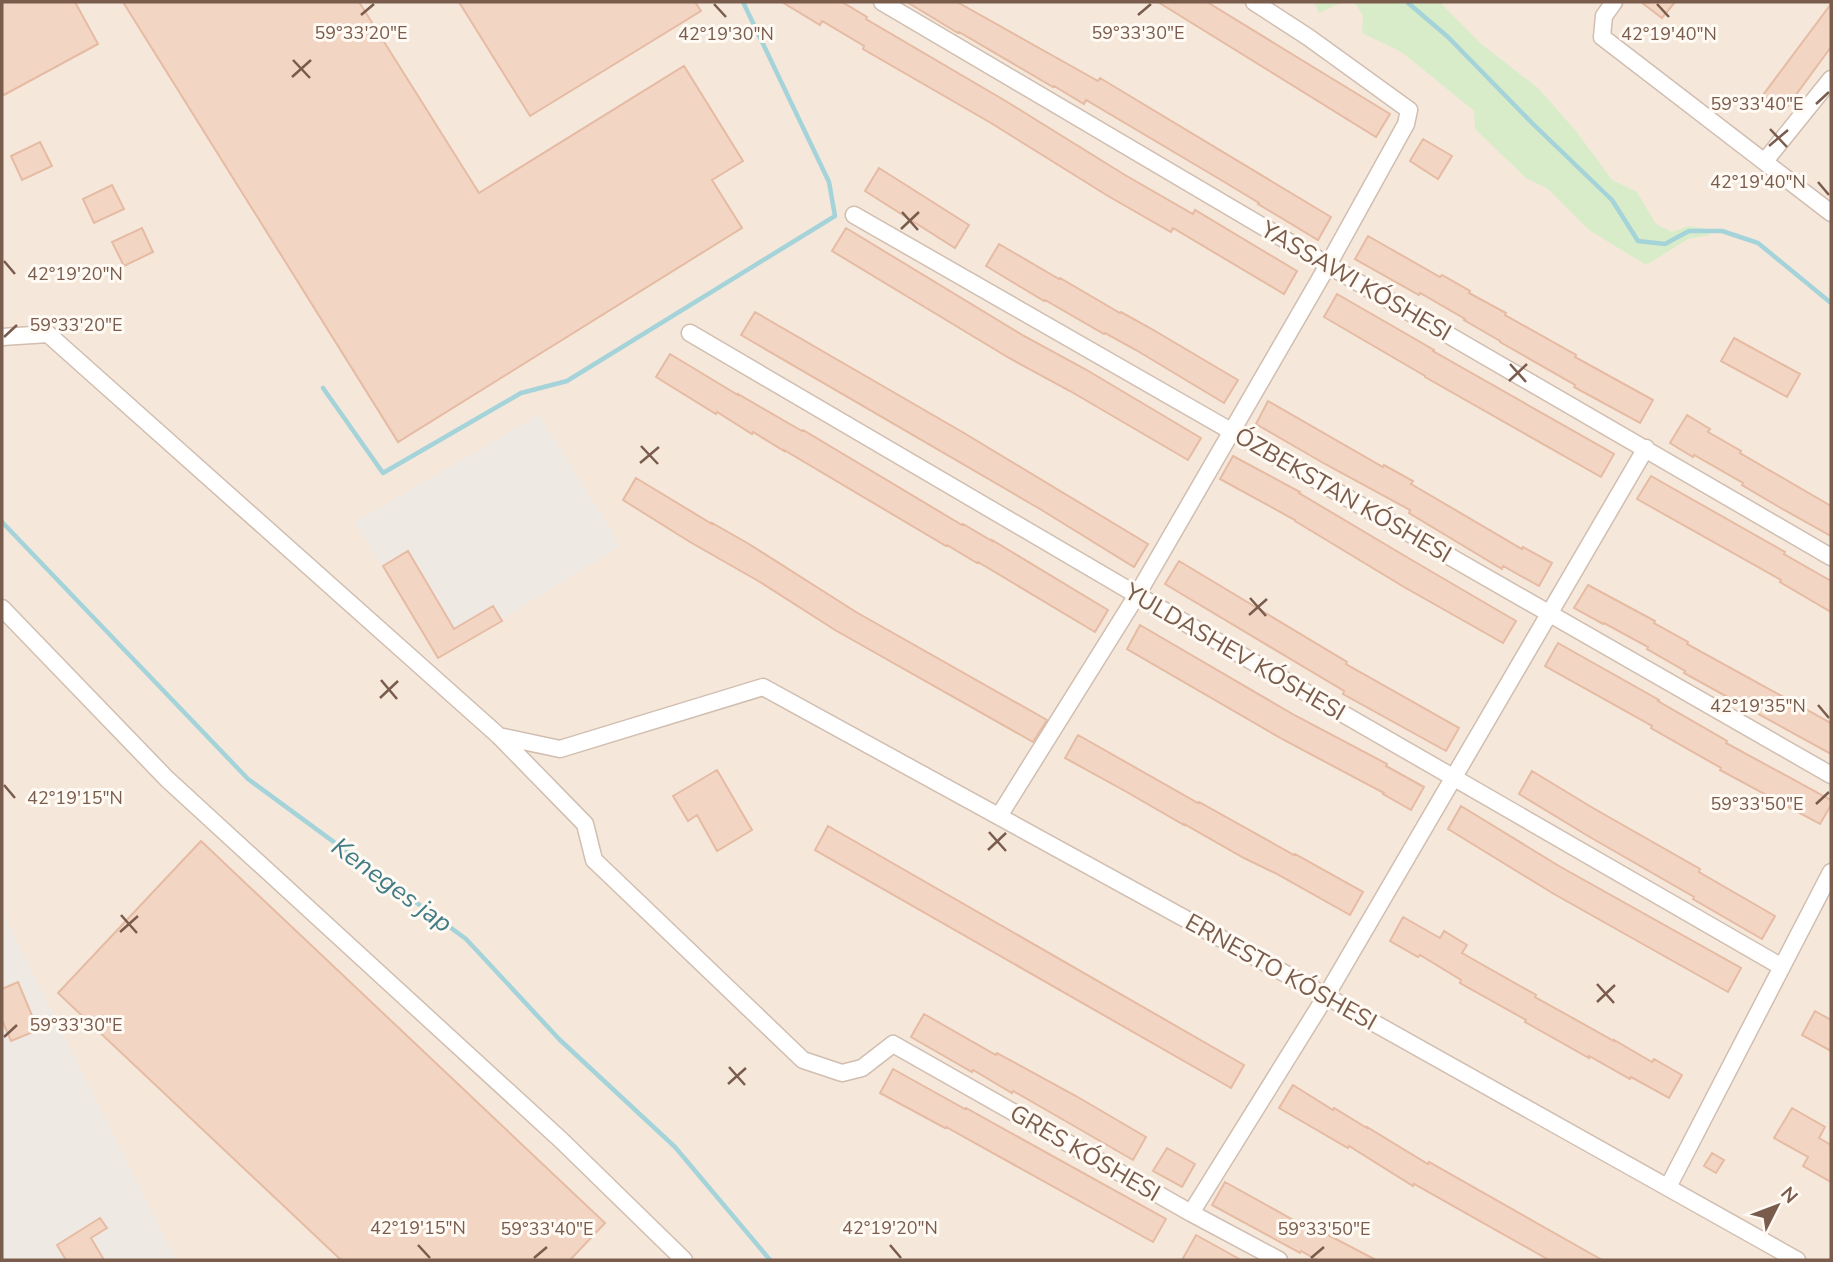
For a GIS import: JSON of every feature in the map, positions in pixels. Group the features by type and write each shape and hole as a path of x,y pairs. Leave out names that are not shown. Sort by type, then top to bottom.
{"street":[{"name":"YASSAWI KÓSHESI","path":"881,2 1831,557"},
{"path":"999,816 1137,595 1328,265 1406,124 1409,110 1308,37 1254,2"},
{"path":"1615,2 1604,16 1602,37 1831,213"},
{"path":"1765,161 1831,79"},
{"name":"ÓZBEKSTAN KÓSHESI","path":"854,215 1831,775"},
{"name":"YULDASHEV KÓSHESI","path":"690,333 1137,595 1782,967"},
{"path":"2,337 48,334 499,736"},
{"path":"1191,1213 1326,996 1646,448"},
{"path":"2,608 167,779 561,1140 684,1260"},
{"name":"ERNESTO KÓSHESI","path":"499,736 560,749 763,687 1326,996 1797,1260"},
{"name":"GRES KÓSHESI","path":"499,736 585,824 594,860 803,1060 842,1073 862,1068 892,1044 1279,1260"},
{"path":"1668,1187 1831,872"}],"shaded area":[{"path":"2,2 1831,2 1831,1260 2,1260"},
{"path":"539,415 621,546 438,658 355,522"},
{"path":"2,912 176,1260 2,1260"}],"green space":[{"path":"1314,2 1441,2 1479,42 1538,88 1576,131 1612,180 1637,192 1656,224 1672,232 1688,226 1709,229 1710,235 1688,239 1646,265 1589,230 1548,189 1526,178 1475,129 1474,111 1403,53 1362,33 1363,16 1355,3 1340,3 1319,13"}],"building":[{"path":"2,2 75,2 98,44 2,96"},
{"path":"123,2 359,2 479,193 684,66 743,161 712,180 742,228 398,442"},
{"path":"459,2 695,2 701,11 530,116"},
{"path":"782,2 842,2 1125,175 1193,214 1195,210 1297,271 1284,294 1173,228 1171,232 1108,196 991,123 863,49 864,46 822,21 820,25"},
{"path":"907,2 957,2 1098,81 1100,78 1331,217 1318,240 1086,100 1084,104"},
{"path":"1158,2 1207,2 1390,114 1376,137"},
{"path":"1641,2 1675,2 1662,18"},
{"path":"1831,4 1831,47 1784,111 1763,95"},
{"path":"1423,139 1452,156 1438,179 1410,161"},
{"path":"40,142 52,166 22,180 11,156"},
{"path":"879,168 969,225 955,248 865,191"},
{"path":"112,185 124,209 94,223 83,199"},
{"path":"142,228 153,252 124,266 112,242"},
{"path":"846,228 1024,336 1201,438 1188,460 1009,358 832,251"},
{"path":"1368,236 1470,291 1469,293 1506,313 1505,315 1576,355 1575,357 1653,400 1640,423 1574,387 1575,385 1420,293 1419,295 1355,259"},
{"path":"999,244 1238,380 1224,403 986,266"},
{"path":"1337,294 1614,454 1601,477 1324,317"},
{"path":"755,312 1148,544 1134,567 1040,509 741,335"},
{"path":"1734,338 1800,374 1787,397 1721,361"},
{"path":"670,354 1108,610 1095,632 656,377"},
{"path":"1268,401 1383,467 1384,465 1413,481 1411,484 1522,549 1523,547 1552,563 1539,586 1503,566 1502,569 1409,513 1410,510 1256,424"},
{"path":"1687,415 1710,429 1708,432 1741,451 1740,453 1831,506 1831,536 1670,443"},
{"path":"1233,456 1300,492 1516,621 1503,643 1404,587 1295,520 1220,479"},
{"path":"1651,476 1831,581 1831,612 1780,582 1781,580 1637,499"},
{"path":"636,478 749,544 856,612 1047,720 1033,742 835,630 623,500"},
{"path":"408,551 454,629 493,606 502,621 438,658 383,566"},
{"path":"1179,561 1347,662 1346,664 1459,728 1446,751 1343,694 1344,691 1165,584"},
{"path":"1588,585 1655,621 1654,623 1688,642 1687,644 1831,723 1831,754 1684,673 1685,671 1647,649 1648,647 1574,608"},
{"path":"1140,625 1424,787 1411,810 1127,649"},
{"path":"1558,643 1659,700 1727,741 1726,743 1831,800 1820,824 1720,770 1721,768 1651,728 1652,726 1545,666"},
{"path":"1078,735 1363,892 1350,915 1065,758"},
{"path":"717,770 752,830 717,851 697,815 688,821 673,796"},
{"path":"1532,771 1775,916 1762,939 1519,794"},
{"path":"1461,806 1559,866 1741,968 1728,992 1554,894 1448,829"},
{"path":"828,826 1244,1065 1231,1088 815,850"},
{"path":"201,841 605,1223 570,1260 341,1260 58,993"},
{"path":"1403,917 1440,938 1444,931 1467,945 1462,953 1614,1041 1682,1075 1669,1098 1525,1022 1526,1020 1460,983 1461,980 1420,955 1418,957 1390,941"},
{"path":"18,982 38,1030 11,1041 2,1020 2,989"},
{"path":"1815,1011 1831,1020 1831,1051 1802,1035"},
{"path":"924,1014 1146,1137 1133,1160 1013,1091 1012,1093 973,1070 972,1072 911,1037"},
{"path":"893,1069 1166,1219 1153,1242 880,1093"},
{"path":"1293,1085 1428,1164 1429,1162 1602,1260 1549,1260 1414,1184 1413,1186 1349,1146 1348,1148 1279,1108"},
{"path":"1792,1108 1825,1127 1819,1138 1831,1145 1831,1182 1803,1166 1808,1157 1774,1138"},
{"path":"1167,1148 1195,1164 1182,1187 1153,1171"},
{"path":"1712,1153 1724,1160 1716,1173 1704,1166"},
{"path":"1225,1182 1315,1232 1317,1229 1376,1260 1317,1260 1301,1251 1300,1253 1212,1205"},
{"path":"100,1218 107,1228 91,1238 104,1260 66,1260 57,1245"},
{"path":"1196,1235 1241,1260 1182,1260"}],"waterway":[{"path":"323,388 383,473 521,393 567,381 835,216 829,182 743,2"},
{"path":"1407,2 1448,37 1612,200 1638,241 1665,244 1689,231 1722,231 1758,243 1831,303"},
{"name":"Keneges jap","path":"2,522 248,779 466,939 559,1039 675,1147 770,1260"}]}
